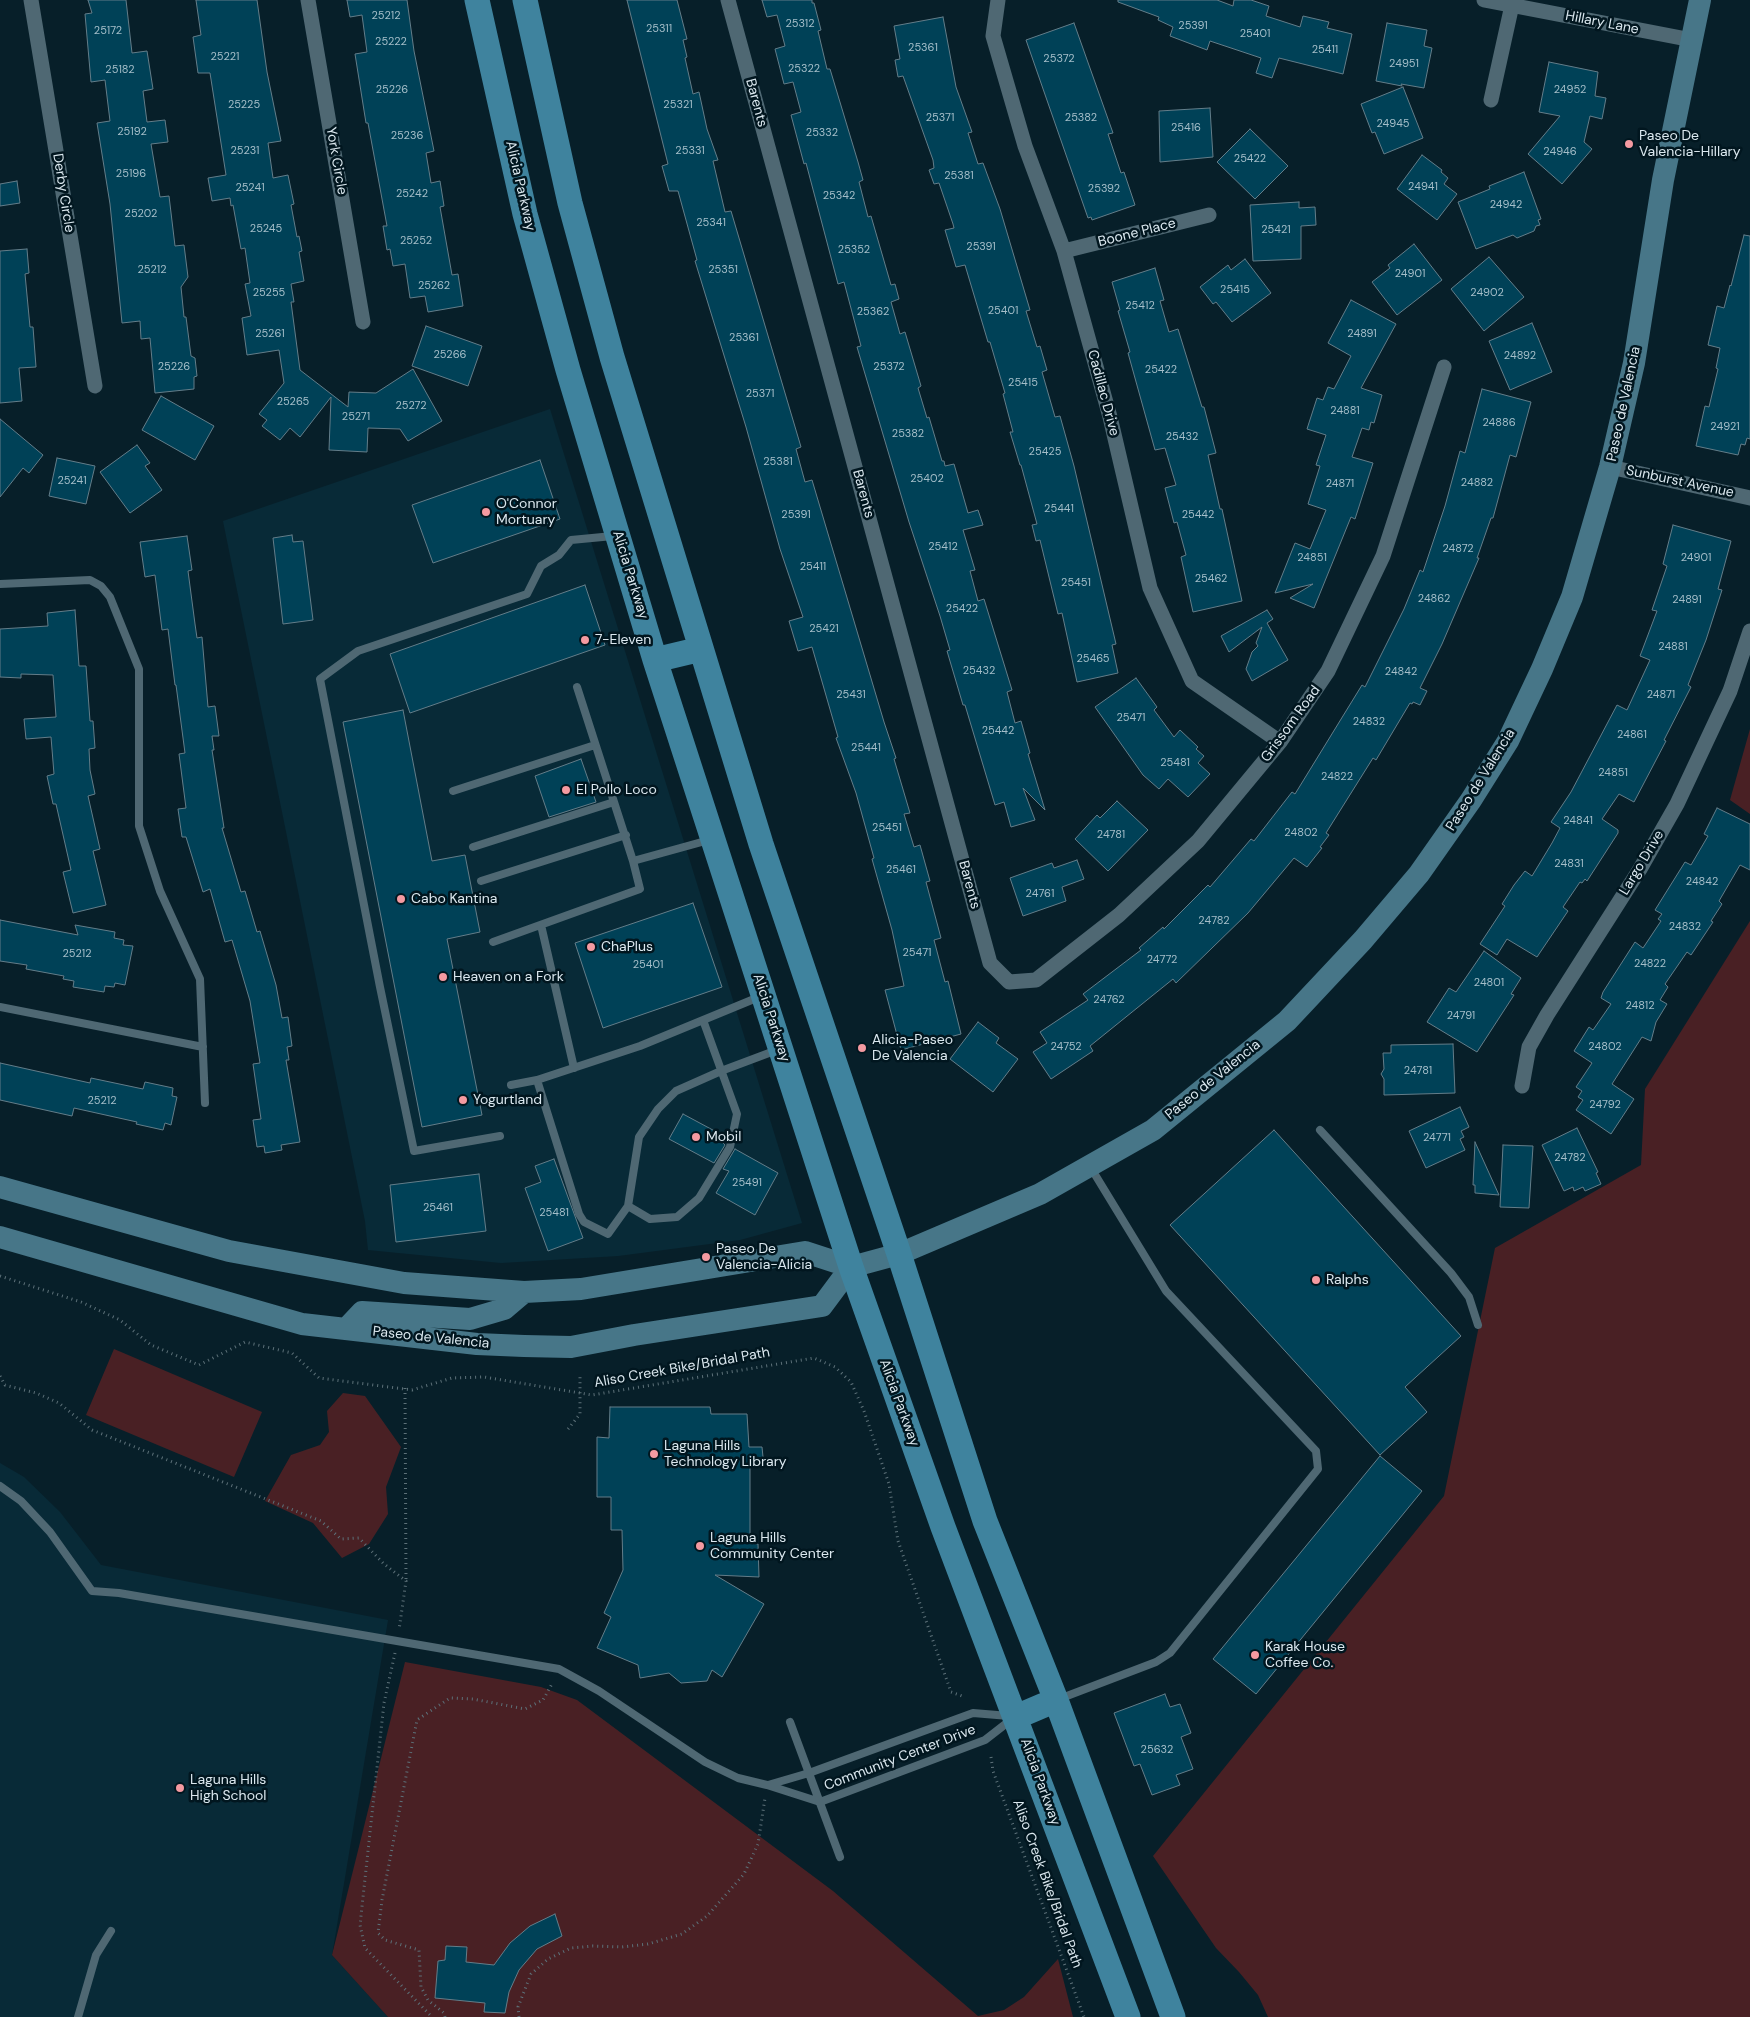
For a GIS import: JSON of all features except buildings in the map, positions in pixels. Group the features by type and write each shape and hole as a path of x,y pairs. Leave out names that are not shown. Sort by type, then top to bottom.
{"main road":[{"name":"Alicia Parkway","path":"477,0 526,214 568,370 655,660 763,995 851,1267 943,1527 1128,2017"},
{"path":"525,0 570,203 612,357 761,844 899,1254 985,1520 1056,1700 1173,2017"},
{"name":"Paseo de Valencia","path":"0,1237 302,1324 478,1344 571,1347 634,1335 822,1306 851,1267 899,1254 1040,1194 1153,1130 1287,1021 1363,940 1419,874 1471,800 1508,741 1542,670 1572,597 1610,467 1634,363 1664,180 1700,0"},
{"path":"655,660 701,648"},
{"path":"0,1187 229,1251 404,1283 524,1292 581,1289 805,1252 851,1267"},
{"path":"346,1328 362,1312 470,1319 504,1310 524,1292"},
{"path":"1016,1717 1056,1700"}],"street":[{"name":"Derby Circle","path":"31,0 95,386"},
{"name":"York Circle","path":"308,0 363,322"},
{"name":"Barents","path":"728,0 990,962 1009,982"},
{"name":"Cadillac Drive","path":"998,0 993,36 1025,146 1064,251 1110,417 1150,588 1192,681 1280,742"},
{"name":"Hillary Lane","path":"1484,0 1692,40"},
{"path":"1491,100 1512,5"},
{"name":"Boone Place","path":"1064,251 1209,215"},
{"name":"Grissom Road","path":"1009,982 1036,980 1119,915 1198,841 1280,742 1328,671 1383,556 1444,367"},
{"name":"Sunburst Avenue","path":"1610,467 1750,498"},
{"name":"Largo Drive","path":"1522,1086 1529,1047 1640,869 1678,804 1730,691 1750,632"}],"lane":[{"path":"500,1136 414,1151 320,679 358,651 527,594 541,566 559,555 571,540 618,535"},
{"path":"0,584 90,580 101,586 110,598 139,669 139,826 160,891 200,979 205,1103"},
{"path":"493,942 640,889 626,835 576,688"},
{"path":"453,791 595,745"},
{"path":"473,847 614,802"},
{"path":"481,881 626,835"},
{"path":"634,861 714,839"},
{"path":"541,925 574,1068"},
{"path":"511,1085 537,1080 640,1046 763,995"},
{"path":"0,1007 203,1047"},
{"path":"628,1206 650,1219 677,1217 699,1198 730,1147 737,1114 704,1020"},
{"path":"537,1080 579,1214 584,1222 608,1234 628,1206 639,1136 658,1109 676,1092 721,1071 781,1048"},
{"path":"1320,1130 1451,1273 1469,1297 1478,1325"},
{"path":"1056,1700 1156,1662 1170,1653 1318,1469 1316,1451 1166,1292 1090,1166"},
{"path":"0,1486 21,1501 50,1532 92,1591 119,1593 559,1669 599,1691 705,1762 738,1778 768,1785"},
{"name":"Community Center Drive","path":"768,1785 809,1773 973,1713 1016,1717"},
{"name":"Community Center Drive","path":"768,1785 820,1802 985,1740 1016,1717"},
{"path":"790,1722 840,1857"},
{"path":"78,2017 96,1955 111,1931"}],"path":[{"name":"Aliso Creek Bike/Bridal Path","path":"0,1276 81,1302 120,1320 151,1345 199,1365 245,1342 292,1354 319,1378 412,1390 452,1378 484,1377 592,1396 814,1358 836,1367 851,1382 864,1411 888,1484 898,1541 951,1692 962,1696"},
{"path":"0,1376 5,1385 36,1393 59,1403 92,1430 321,1520 340,1539 358,1538 384,1564 406,1581"},
{"path":"568,1429 580,1414 580,1377"},
{"path":"405,1388 406,1581 397,1640 384,1703 360,1925 365,1948 432,2017"},
{"path":"445,2017 444,2013 428,2000 421,1987 419,1950 384,1940 378,1932 388,1866 417,1720 450,1698 473,1699 525,1709 543,1700 559,1669"},
{"name":"Aliso Creek Bike/Bridal Path","path":"991,1757 993,1770 1084,2017"},
{"path":"519,2017 518,2007 531,1974 548,1959 571,1948 594,1946 622,1948 648,1944 682,1934 707,1916 744,1874 755,1852 768,1785"}],"shaded area":[{"path":"550,409 802,1223 740,1240 618,1256 501,1263 368,1250 365,1221 223,521"},
{"path":"1750,729 1750,814 1730,800"},
{"path":"1750,921 1750,2017 1268,2017 1258,1995 1216,1948 1153,1856 1444,1496 1495,1248 1641,1165 1645,1089"},
{"path":"114,1349 262,1412 234,1477 86,1415"},
{"path":"343,1393 365,1396 401,1447 386,1487 388,1514 369,1544 342,1558 313,1523 265,1501 291,1455 320,1445 329,1432 327,1411"},
{"name":"Laguna Hills High School","path":"0,1463 24,1477 60,1512 101,1565 388,1620 332,1955 388,2017 0,2017"},
{"path":"405,1662 541,1687 577,1700 833,1891 978,2016 1004,2010 1024,1997 1058,1959 1073,2017 388,2017 332,1955"}],"place":[{"name":"Paseo De Valencia-Hillary","path":"1629,144"},
{"name":"O'Connor Mortuary","path":"486,512"},
{"name":"7-Eleven","path":"585,640"},
{"name":"El Pollo Loco","path":"566,790"},
{"name":"Cabo Kantina","path":"401,899"},
{"name":"ChaPlus","path":"591,947"},
{"name":"Heaven on a Fork","path":"443,977"},
{"name":"Alicia-Paseo De Valencia","path":"862,1048"},
{"name":"Yogurtland","path":"463,1100"},
{"name":"Mobil","path":"696,1137"},
{"name":"Paseo De Valencia-Alicia","path":"706,1257"},
{"name":"Ralphs","path":"1316,1280"},
{"name":"Laguna Hills Technology Library","path":"654,1454"},
{"name":"Laguna Hills Community Center","path":"700,1546"},
{"name":"Karak House Coffee Co.","path":"1255,1655"},
{"name":"Laguna Hills High School","path":"180,1788"}]}
